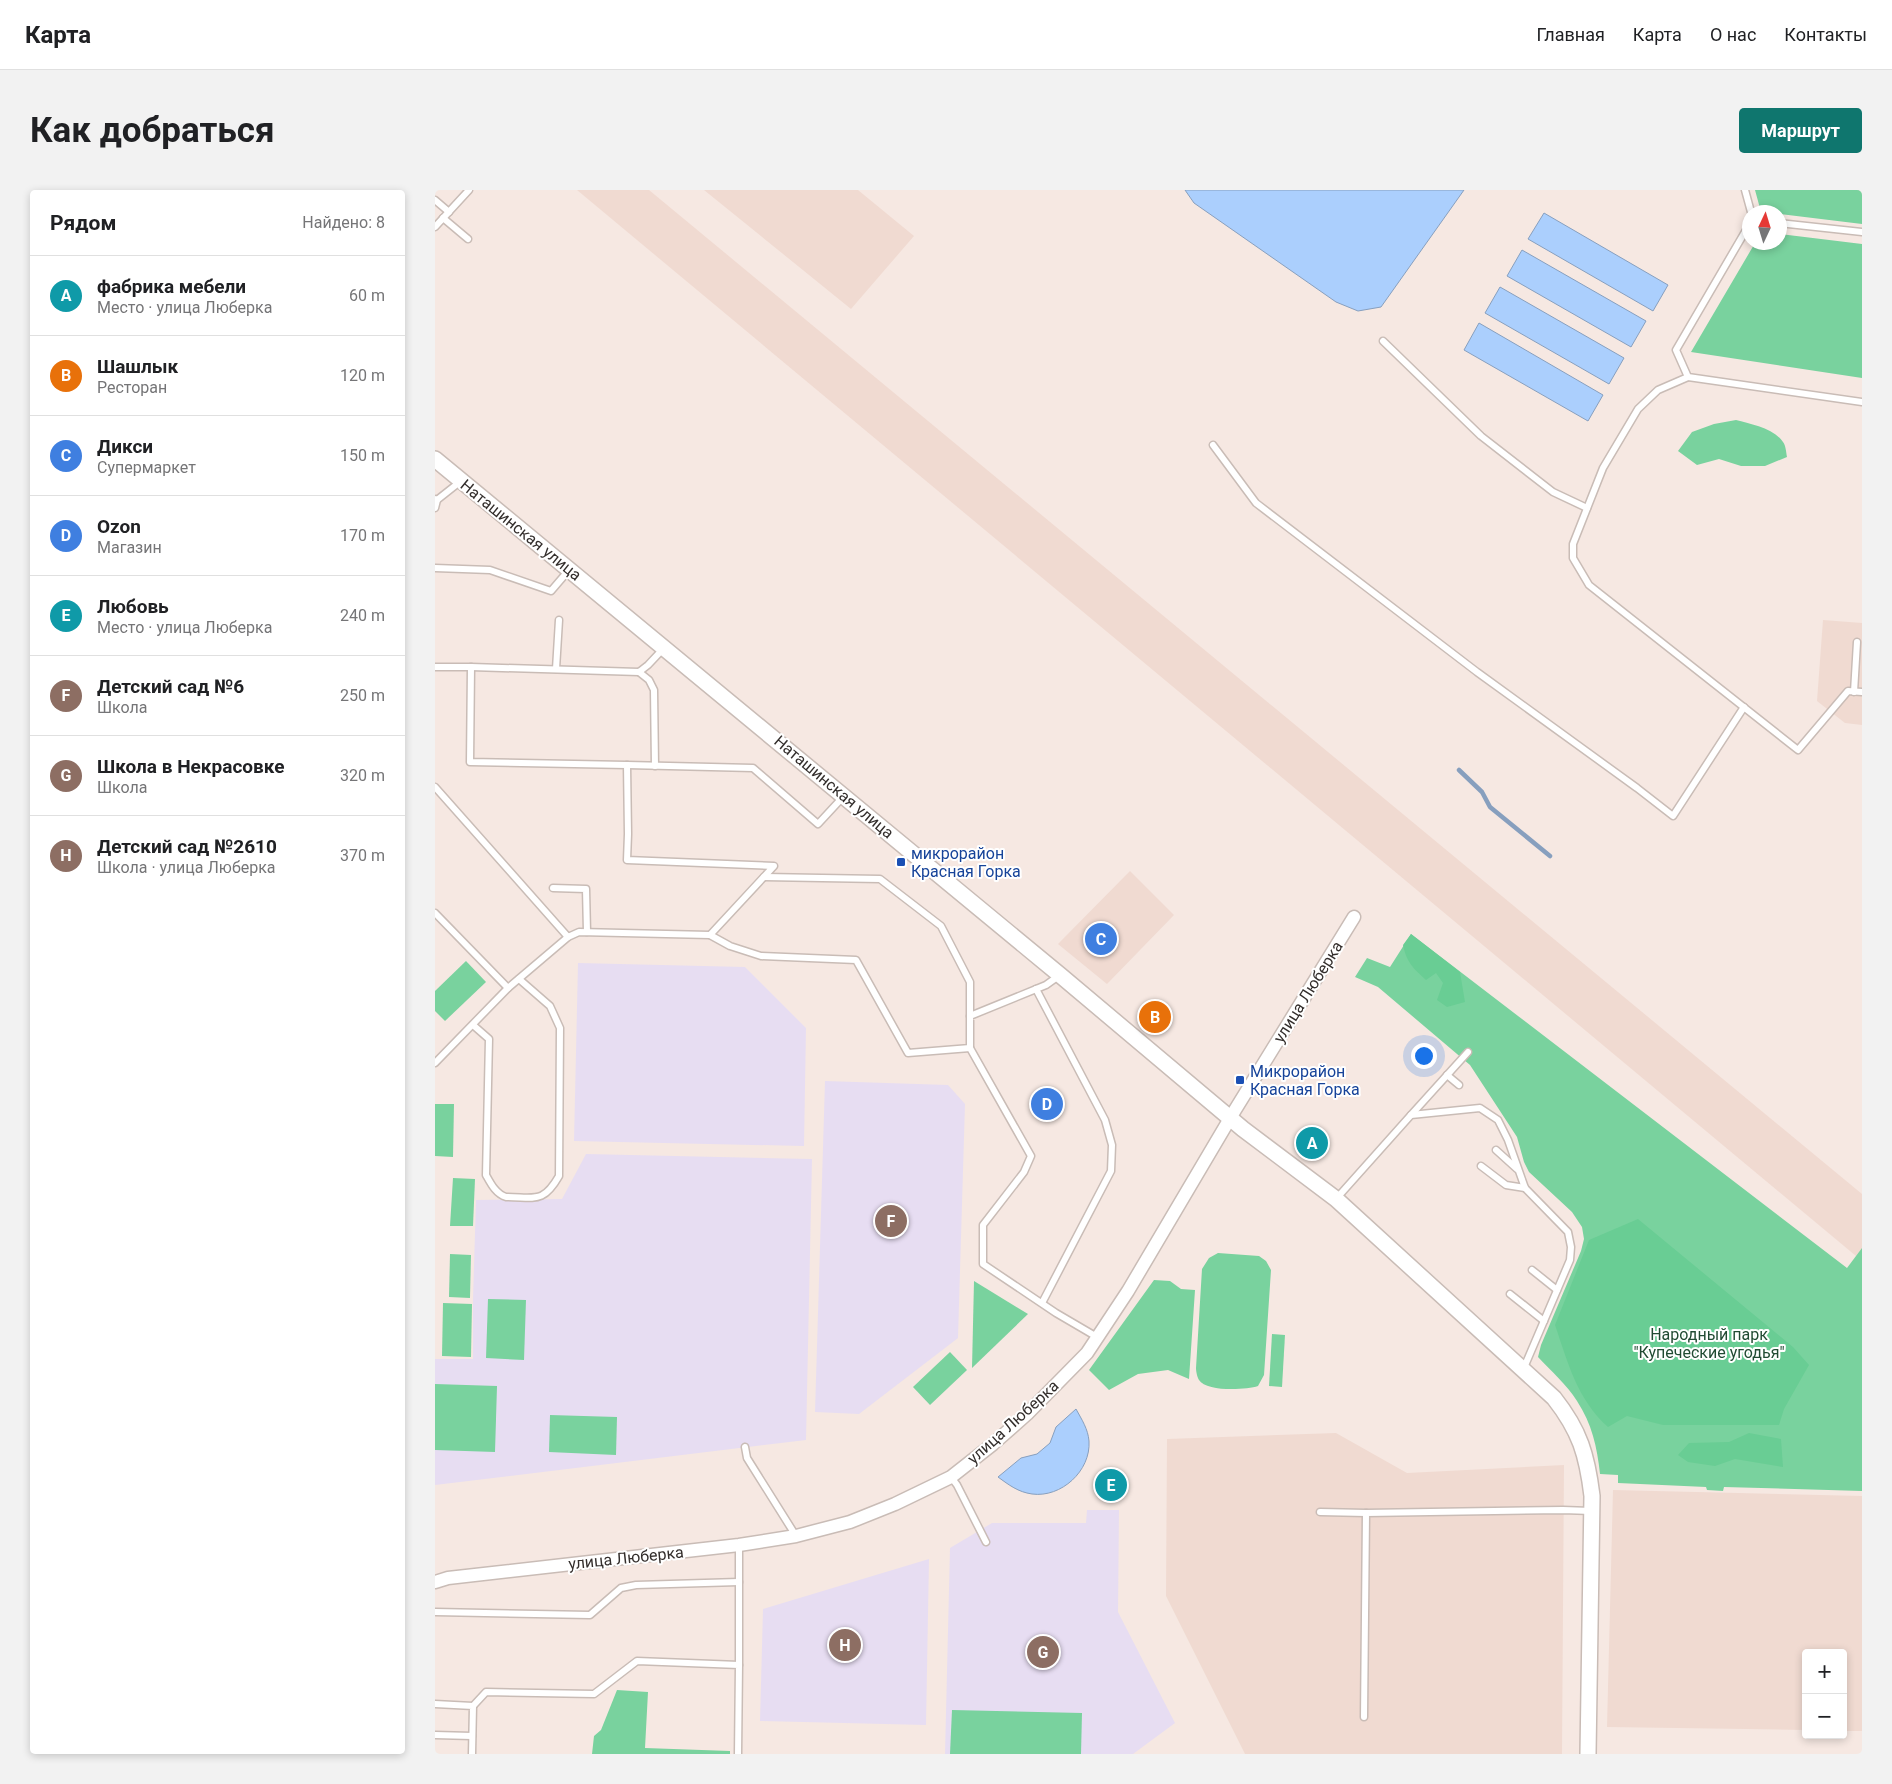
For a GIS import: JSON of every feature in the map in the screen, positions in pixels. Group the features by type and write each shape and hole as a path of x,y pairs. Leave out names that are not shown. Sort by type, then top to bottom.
{"street":[{"name":"Наташинская улица","path":"435,459 665,647 1230,1118 1336,1199 1554,1398 1576,1430 1582,1444 1589,1472 1592,1511 1589,1754"},
{"name":"улица Люберка","path":"435,1582 448,1578 739,1545 797,1536 850,1522 895,1504 951,1477 1027,1414 1087,1353 1128,1291 1230,1118 1354,917"}],"lane":[{"path":"435,227 469,190"},
{"path":"1745,190 1749,205"},
{"path":"435,200 449,212"},
{"path":"443,218 468,238"},
{"path":"1787,223 1862,232"},
{"path":"1688,377 1676,350 1742,237"},
{"path":"1383,340 1481,436 1553,492 1587,508"},
{"path":"1862,402 1688,377 1658,390 1639,409 1603,468 1573,544 1573,558 1589,585 1798,750 1848,691 1862,692"},
{"path":"1213,445 1256,503 1477,672 1673,816 1744,707"},
{"path":"435,508 436,499 461,481"},
{"path":"435,568 490,570 551,591 569,570"},
{"path":"556,669 559,620"},
{"path":"1854,692 1857,642"},
{"path":"639,672 665,647"},
{"path":"471,666 470,762 753,768 818,824 844,796"},
{"path":"435,667 471,666 639,672 649,680 653,690 655,766"},
{"path":"627,765 629,834 627,860 774,866 710,935"},
{"path":"435,787 568,938"},
{"path":"764,877 880,879 941,926 970,982 970,1048 1031,1156 1024,1172 983,1225 983,1264 1097,1337"},
{"path":"553,888 586,889 587,932"},
{"path":"435,913 509,988"},
{"path":"435,1063 509,988 568,938 579,932 710,935 730,946 761,956 856,960 908,1053 970,1048"},
{"path":"970,1016 1046,985 1060,975"},
{"path":"473,1025 489,1039 486,1174 491,1185 500,1195 506,1197 542,1197 552,1189 559,1176 560,1028 549,1006 519,979"},
{"path":"1036,989 1105,1120 1112,1145 1111,1170 1042,1303"},
{"path":"1336,1199 1468,1052"},
{"path":"1447,1075 1459,1085"},
{"path":"1411,1115 1480,1108 1498,1120 1508,1140 1525,1188 1567,1232 1571,1247 1570,1260 1522,1370"},
{"path":"1496,1150 1519,1170"},
{"path":"1481,1166 1506,1185 1525,1188"},
{"path":"1531,1270 1557,1290"},
{"path":"1510,1294 1543,1321"},
{"path":"745,1447 747,1458 755,1472 797,1536"},
{"path":"951,1477 986,1542"},
{"path":"1320,1512 1592,1511"},
{"path":"1364,1717 1366,1513"},
{"path":"738,1754 739,1545"},
{"path":"435,1612 590,1615 621,1588 739,1582"},
{"path":"472,1754 473,1706 486,1692 594,1694 637,1662 739,1665"},
{"path":"435,1704 473,1706"},
{"path":"435,1735 472,1736"}],"shaded area":[{"path":"577,190 649,190 1862,1194 1862,1261"},
{"path":"704,190 858,190 914,236 851,309"},
{"path":"1823,620 1862,623 1862,725 1845,723 1817,701"},
{"path":"1130,871 1174,915 1107,984 1058,944"},
{"path":"578,963 745,967 806,1028 804,1146 574,1141"},
{"path":"825,1081 948,1085 965,1104 958,1338 859,1414 815,1412"},
{"path":"586,1154 812,1159 806,1440 435,1485 435,1359 473,1359 476,1200 562,1199"},
{"path":"1336,1433 1407,1473 1564,1465 1562,1754 1245,1754 1166,1596 1167,1439"},
{"path":"1613,1490 1862,1496 1862,1731 1847,1731 1847,1649 1802,1649 1802,1730 1607,1727"},
{"path":"1087,1510 1119,1510 1118,1612 1175,1723 1133,1754 945,1754 950,1548 992,1523 1086,1523"},
{"path":"929,1559 926,1725 760,1721 763,1609"}],"green space":[{"path":"1755,190 1862,190 1862,224 1787,215 1787,205 1759,205"},
{"path":"1787,235 1862,244 1862,378 1691,352 1751,250 1787,250"},
{"path":"1736,420 1774,433 1784,444 1787,457 1765,466 1741,466 1719,459 1697,465 1678,451 1692,432 1714,424"},
{"name":"Народный парк \"Купеческие угодья\"","path":"1411,934 1847,1268 1862,1248 1862,1491 1724,1487 1723,1491 1707,1490 1706,1487 1618,1483 1618,1475 1600,1474 1593,1436 1587,1418 1569,1389 1538,1357 1541,1345 1581,1251 1584,1239 1582,1227 1572,1212 1529,1172 1517,1137 1470,1065 1378,987 1355,977 1367,958 1390,967"},
{"path":"1411,934 1460,972 1465,1002 1447,1007 1437,1000 1443,983 1436,973 1426,980 1414,968 1406,956 1403,945"},
{"path":"466,961 486,982 445,1021 435,1011 435,991"},
{"path":"435,1104 454,1104 453,1157 435,1156"},
{"path":"453,1178 475,1179 473,1226 450,1226"},
{"path":"1638,1219 1793,1347 1809,1365 1784,1409 1779,1425 1663,1425 1627,1416 1608,1427 1588,1405 1575,1380 1555,1325 1589,1240"},
{"path":"1218,1253 1259,1256 1266,1261 1271,1270 1264,1375 1258,1386 1236,1389 1209,1387 1203,1384 1197,1376 1202,1269 1209,1258"},
{"path":"450,1254 471,1255 470,1298 449,1297"},
{"path":"1154,1280 1170,1281 1181,1289 1195,1290 1189,1379 1168,1370 1138,1374 1109,1390 1089,1370"},
{"path":"974,1281 1028,1314 972,1368"},
{"path":"488,1299 526,1300 524,1360 486,1358"},
{"path":"443,1303 472,1304 471,1357 442,1356"},
{"path":"1272,1334 1285,1335 1282,1387 1269,1386"},
{"path":"950,1352 967,1370 930,1405 913,1387"},
{"path":"435,1384 497,1386 495,1452 435,1450"},
{"path":"550,1415 617,1417 616,1455 549,1452"},
{"path":"1749,1433 1781,1439 1783,1467 1735,1459 1715,1466 1688,1462 1678,1455 1689,1443 1729,1442"},
{"path":"617,1690 648,1692 645,1748 730,1751 730,1754 592,1754 594,1736 601,1730"},
{"path":"952,1710 1082,1713 1081,1754 950,1754"}],"water":[{"path":"1185,190 1464,190 1381,307 1358,311 1336,302 1194,203"},
{"path":"1544,213 1668,285 1653,311 1528,239"},
{"path":"1522,250 1646,321 1631,347 1507,276"},
{"path":"1500,287 1624,358 1609,384 1485,313"},
{"path":"1479,323 1603,395 1588,421 1464,350"},
{"path":"1076,1409 1086,1429 1089,1441 1085,1462 1072,1480 1053,1492 1032,1494 1018,1490 998,1477 1021,1458 1037,1454 1050,1443 1056,1427"}],"waterway":[{"path":"1459,770 1482,792 1490,807 1550,856"}],"place":[{"name":"микрорайон Красная Горка","path":"901,862"},
{"name":"Дикси","path":"1101,939"},
{"name":"Шашлык","path":"1155,1017"},
{"name":"Микрорайон Красная Горка","path":"1240,1080"},
{"name":"Ozon","path":"1047,1104"},
{"name":"фабрика мебели","path":"1312,1143"},
{"name":"Детский сад №6","path":"891,1221"},
{"name":"Любовь","path":"1111,1485"},
{"name":"Детский сад №2610","path":"845,1645"},
{"name":"Школа в Некрасовке","path":"1043,1652"}]}
